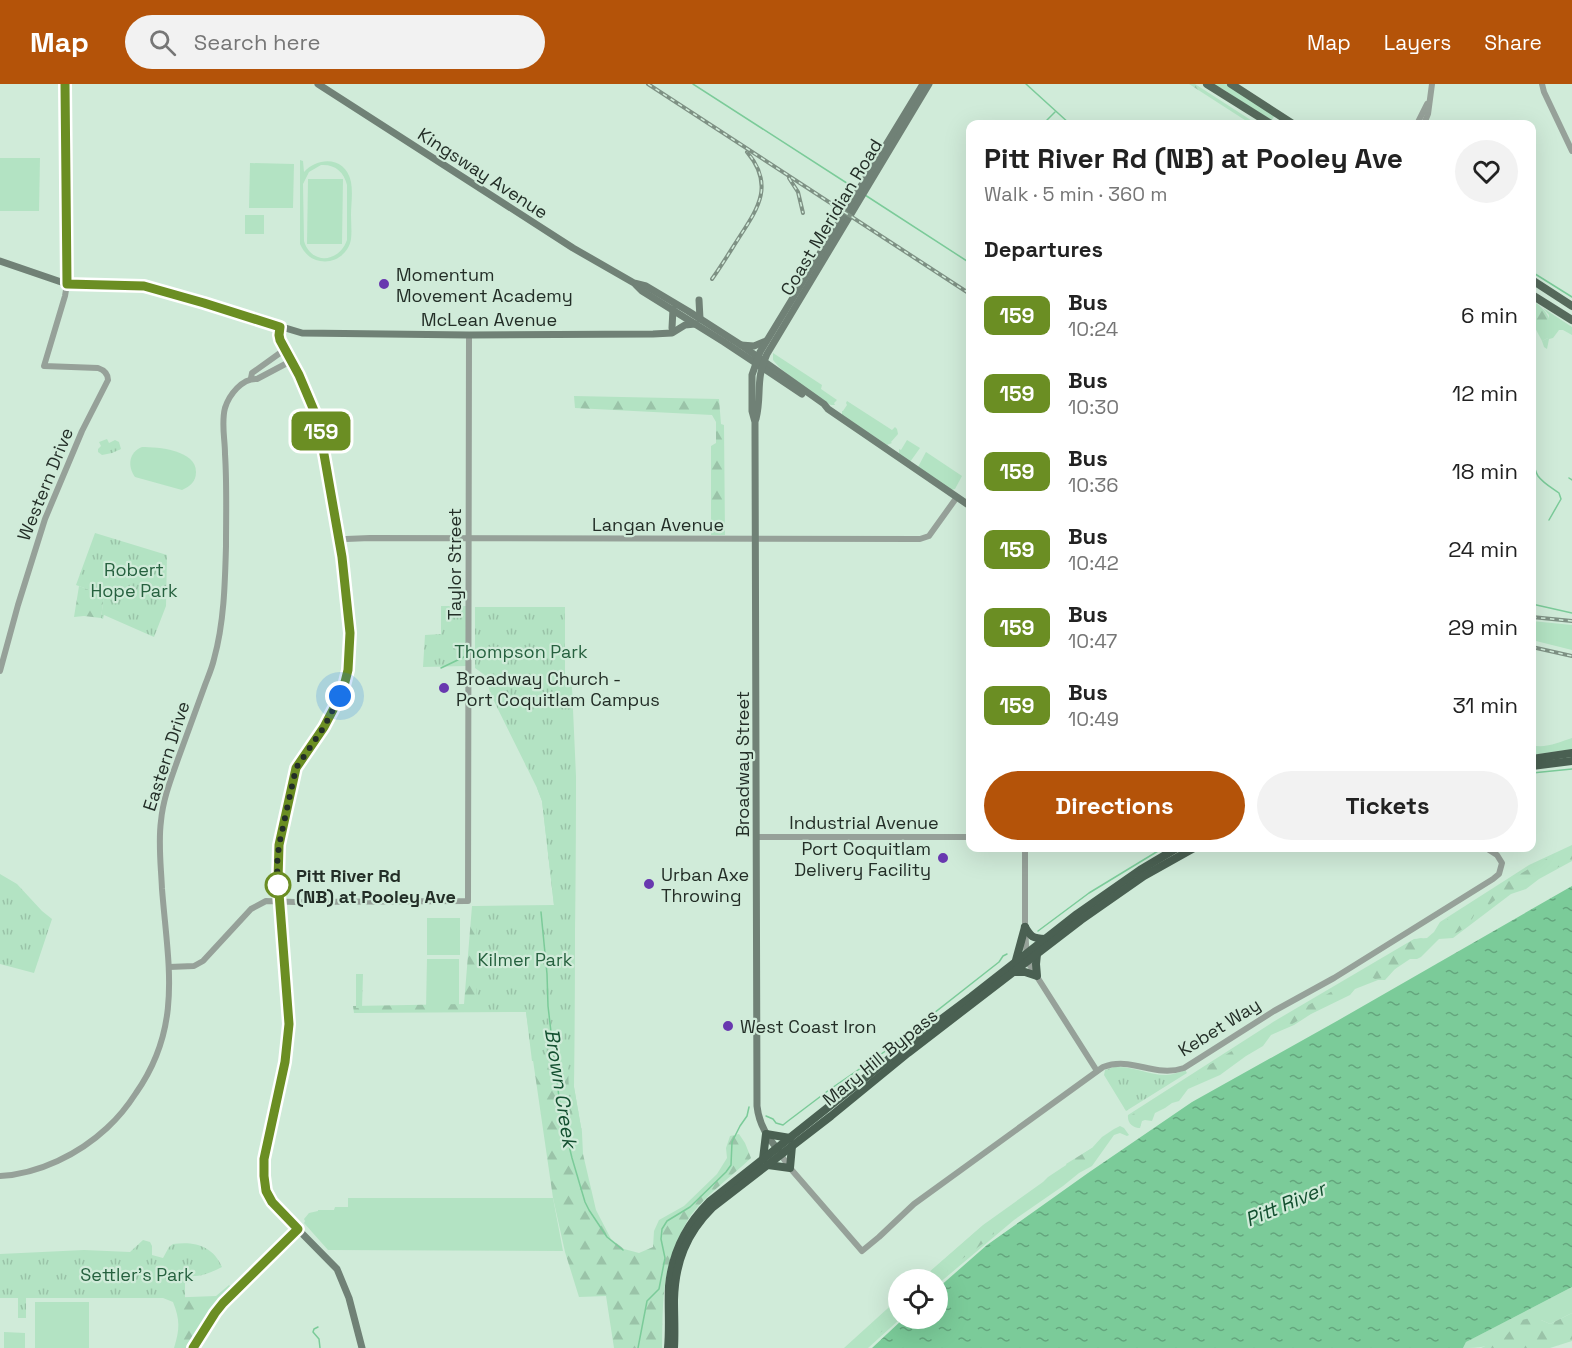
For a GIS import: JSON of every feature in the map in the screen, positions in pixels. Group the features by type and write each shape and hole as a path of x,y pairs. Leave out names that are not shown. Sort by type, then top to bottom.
{"highway":[{"path":"1536,758 1572,753"},
{"path":"1536,766 1572,761"},
{"name":"Mary Hill Bypass","path":"668,1348 669,1284 674,1260 681,1240 693,1220 709,1202 765,1162 1013,972 1045,939 1112,888 1171,852"},
{"name":"Mary Hill Bypass","path":"791,1142 904,1047 1015,962 1037,954 1113,896 1187,852"},
{"path":"1025,927 1034,938 1045,939"},
{"path":"1015,962 1025,927"},
{"path":"1013,972 1025,972 1037,976 1037,954"},
{"path":"766,1134 791,1142 790,1168 765,1162 766,1134"},
{"name":"Mary Hill Bypass","path":"674,1348 675,1286 679,1262 686,1244 697,1225 713,1207 765,1162"}],"main road":[{"name":"Kingsway Avenue","path":"318,84 511,210 634,283 642,291 686,314"},
{"name":"Coast Meridian Road","path":"759,362 769,350 923,84"},
{"name":"Coast Meridian Road","path":"759,362 766,341 929,84"},
{"path":"1207,84 1264,120"},
{"path":"1231,84 1287,120"},
{"name":"McLean Avenue","path":"0,261 67,284 144,286 280,327 311,334 664,334 672,333 685,325 698,321"},
{"name":"Kingsway Avenue","path":"634,283 646,286 686,314 741,345 759,362 824,404 966,504"},
{"path":"1536,283 1572,306"},
{"path":"1536,298 1572,320"},
{"path":"698,321 699,300"},
{"path":"672,328 673,309"},
{"path":"664,334 686,314"},
{"name":"Kingsway Avenue","path":"698,321 746,356 759,362"},
{"path":"280,327 279,336 318,420 332,490 350,623 348,670 344,686 324,727 296,768 279,845 277,873 289,1024 285,1062 264,1159 264,1176 266,1191 272,1202 337,1269 349,1298 362,1348"},
{"path":"741,345 754,346 766,341"},
{"path":"758,383 775,373 769,350"},
{"path":"746,356 752,375"},
{"name":"Broadway Street","path":"759,362 752,375 752,411 755,422 756,540 757,1106 758,1117 766,1134 779,1151"},
{"name":"Broadway Street","path":"755,422 758,412 759,362"}],"street":[{"path":"65,84 67,284"},
{"path":"1426,120 1432,84"},
{"path":"1538,84 1544,92"},
{"path":"1542,84 1572,151"},
{"path":"1419,120 1429,100"},
{"name":"Western Drive","path":"0,671 45,519 72,453 108,380 105,372 98,368 44,366 67,284"},
{"name":"Taylor Street","path":"279,902 468,901 469,335"},
{"name":"Eastern Drive","path":"0,1176 51,1164 95,1140 122,1114 148,1075 166,1030 169,967 160,863 161,818 167,791 214,661 218,643 225,569 225,411 233,393 251,378 252,373 284,348"},
{"name":"Eastern Drive","path":"251,378 256,379 291,361"},
{"name":"Langan Avenue","path":"339,542 346,539 369,538 921,539 929,536 957,498"},
{"name":"Industrial Avenue","path":"757,837 966,837"},
{"path":"1025,852 1026,957 1096,1071"},
{"name":"Kebet Way","path":"862,1251 914,1204 1096,1071 1109,1065 1123,1064 1164,1071 1184,1068 1493,879 1499,873 1502,863 1492,852"},
{"path":"169,967 199,964 252,909 266,901 279,902"},
{"name":"Broadway Street","path":"779,1151 790,1168 862,1251"},
{"path":"193,1348 223,1303 298,1229"}],"green space":[{"path":"1189,84 1195,84 1251,120 1245,120"},
{"path":"1211,84 1226,84 1275,115 1272,120"},
{"path":"0,158 40,158 39,211 0,211"},
{"path":"300,160 303,161 304,172 317,163 338,164 344,168 351,182 350,244 336,259 326,261 310,257 300,244","holes":["321,165 331,166 338,170 344,176 347,185 347,240 338,253 325,258 313,254 304,241 303,184 309,172"]},
{"path":"250,163 294,164 293,208 249,208"},
{"path":"308,179 343,179 342,244 307,244"},
{"path":"245,215 264,215 264,234 245,234"},
{"path":"1536,303 1547,314 1553,333 1542,341 1536,330"},
{"path":"1543,308 1572,327 1572,335 1559,330 1553,338 1549,339 1547,349 1542,341 1548,338 1549,315"},
{"path":"773,353 822,385 821,389 837,400 835,405 820,400 780,368 773,360"},
{"path":"574,396 719,399 721,424 724,425 725,535 711,535 711,446 716,443 716,422 712,415 575,408"},
{"path":"847,401 892,430 895,427 898,434 892,443 887,445 842,415"},
{"path":"107,439 109,443 115,440 119,442 121,449 102,455 98,452 101,446 99,442"},
{"path":"907,440 920,448 910,462 899,454 899,449 901,450"},
{"path":"142,447 183,454 194,465 196,475 194,481 182,490 135,477 130,464 134,452"},
{"path":"926,452 962,476 955,489 951,490 918,467"},
{"name":"Robert Hope Park","path":"95,533 167,555 166,606 154,637 104,615 103,619 101,618 104,595 76,585"},
{"path":"79,586 104,595 101,618 74,617"},
{"path":"441,606 466,606 466,666 423,667 425,635 441,634"},
{"path":"475,607 565,607 565,681 572,687 576,776 574,1087 582,1133 576,1133 569,1096 568,1062 532,1061 526,1012 476,1012 476,906 554,905 542,801 490,693 486,676 475,668"},
{"path":"1536,621 1572,625 1572,650 1536,641"},
{"path":"1572,738 1572,749 1536,754 1536,746"},
{"name":"Kilmer Park","path":"576,776 574,1087 582,1133 583,1154 596,1210 611,1239 624,1249 639,1253 653,1247 654,1231 659,1220 684,1206 717,1174 727,1158 726,1148 730,1136 739,1134 751,1158 705,1199 682,1231 667,1274 663,1302 662,1348 614,1348 606,1296 579,1297 565,1252 553,1198 526,1012 354,1013 353,1006 464,1004 472,906 554,906 542,801 537,788"},
{"path":"1572,845 1572,861 1526,889 1511,894 1453,938 1439,939 1421,957 1410,959 1395,969 1385,980 1378,980 1355,989 1350,995 1271,1035 1263,1046 1220,1075 1188,1089 1179,1101 1155,1113 1152,1121 1142,1121 1140,1128 1130,1123 1128,1115 1273,1022 1414,939 1427,938 1440,922 1529,865"},
{"path":"1572,847 1572,860 1499,897 1489,905 1481,898 1540,862"},
{"path":"0,874 17,884 52,919 34,973 0,964"},
{"path":"1465,907 1474,915 1472,920 1459,932 1448,936 1437,936 1444,923"},
{"path":"427,918 460,918 460,955 427,955"},
{"path":"1421,938 1430,944 1422,954 1405,961 1383,978 1375,979 1368,975 1370,967 1413,940"},
{"path":"427,959 459,959 459,1008 426,1008"},
{"path":"356,974 363,974 362,1008 356,1008"},
{"path":"1347,985 1352,991 1292,1024 1285,1020 1341,986"},
{"path":"1235,1049 1240,1050 1242,1055 1233,1063 1208,1079 1203,1081 1197,1079 1198,1072"},
{"path":"1114,1067 1159,1075 1185,1070 1187,1073 1126,1111 1104,1075 1105,1070"},
{"path":"1146,1108 1153,1114 1141,1121 1139,1128 1133,1125 1130,1122 1130,1116"},
{"path":"1120,1126 1129,1135 1120,1133 1114,1135 1092,1166 1014,1220 948,1276 948,1269 933,1269 983,1225 1092,1148"},
{"path":"1092,1148 1095,1157 1091,1165 1078,1169 1068,1168 1066,1164"},
{"path":"348,1198 553,1198 563,1251 328,1250 304,1223 304,1219 309,1213 318,1210 348,1207"},
{"path":"986,1225 991,1226 994,1234 948,1271 933,1269"},
{"name":"Settler's Park","path":"143,1240 150,1242 152,1255 163,1258 173,1244 196,1244 214,1254 222,1267 205,1274 188,1276 185,1282 185,1298 26,1298 26,1318 18,1318 18,1298 0,1298 0,1254 84,1250 130,1252"},
{"path":"229,1285 232,1288 218,1301 187,1348 174,1348 178,1330 177,1314 173,1302 163,1298 216,1296"},
{"path":"1572,1287 1572,1313 1550,1324 1541,1320 1519,1321 1506,1337 1496,1343 1463,1348 1466,1342"},
{"path":"35,1302 89,1302 89,1348 35,1348"},
{"path":"888,1308 889,1329 868,1348 844,1348"},
{"path":"888,1309 888,1326 874,1339 860,1348 846,1348"},
{"path":"1572,1313 1572,1341 1550,1348 1481,1348 1505,1337 1518,1321 1530,1318 1550,1324"},
{"path":"4,1332 25,1333 25,1348 4,1348"}],"water":[{"name":"Pitt River","path":"1572,886 1572,1287 1466,1342 1463,1348 872,1348 892,1329 948,1329 948,1279 987,1245 1192,1102"}],"waterway":[{"path":"693,84 856,189"},
{"path":"1026,84 1066,120"},
{"path":"1047,120 1055,112"},
{"path":"865,195 966,260"},
{"path":"1536,274 1572,297"},
{"path":"1536,471 1545,483 1559,493 1561,499 1549,520"},
{"path":"1536,605 1572,613"},
{"path":"441,668 464,657"},
{"path":"1536,773 1572,769"},
{"path":"1038,931 1089,893 1156,852"},
{"name":"Brown Creek","path":"541,912 548,1006 561,1113 585,1202 607,1237 623,1250"},
{"path":"766,1116 783,1125 887,1050 1007,954"},
{"path":"638,1348 647,1301 659,1289 665,1258 661,1239 662,1229 667,1221 690,1207 731,1165 732,1142 747,1116 749,1107"},
{"path":"318,1327 313,1332 319,1339 320,1348"}],"railway":[{"path":"648,84 966,291"},
{"path":"712,279 753,215 761,195 760,175 747,152"},
{"path":"789,178 798,192 803,213"},
{"path":"1536,617 1572,621"},
{"path":"1536,648 1572,656"}],"bus line":[{"name":"159","path":"65,84 67,284 144,286 280,327 280,340 299,375 318,420 332,490 348,603 350,657 344,686 324,727 296,768 279,845 277,865 289,1024 285,1062 264,1159 264,1182 268,1197 275,1207 298,1229 223,1303 193,1348"}],"place":[{"name":"Momentum Movement Academy","path":"384,284"},
{"name":"Broadway Church - Port Coquitlam Campus","path":"444,688"},
{"name":"Port Coquitlam Delivery Facility","path":"943,858"},
{"name":"Urban Axe Throwing","path":"649,884"},
{"name":"Pitt River Rd (NB) at Pooley Ave","path":"278,885"},
{"name":"West Coast Iron","path":"728,1026"}],"route":[{"path":"278,885 278,889 279,845 296,768 324,727 340,696"}],"park label":[{"name":"Thompson Park","path":"521,651"}]}
